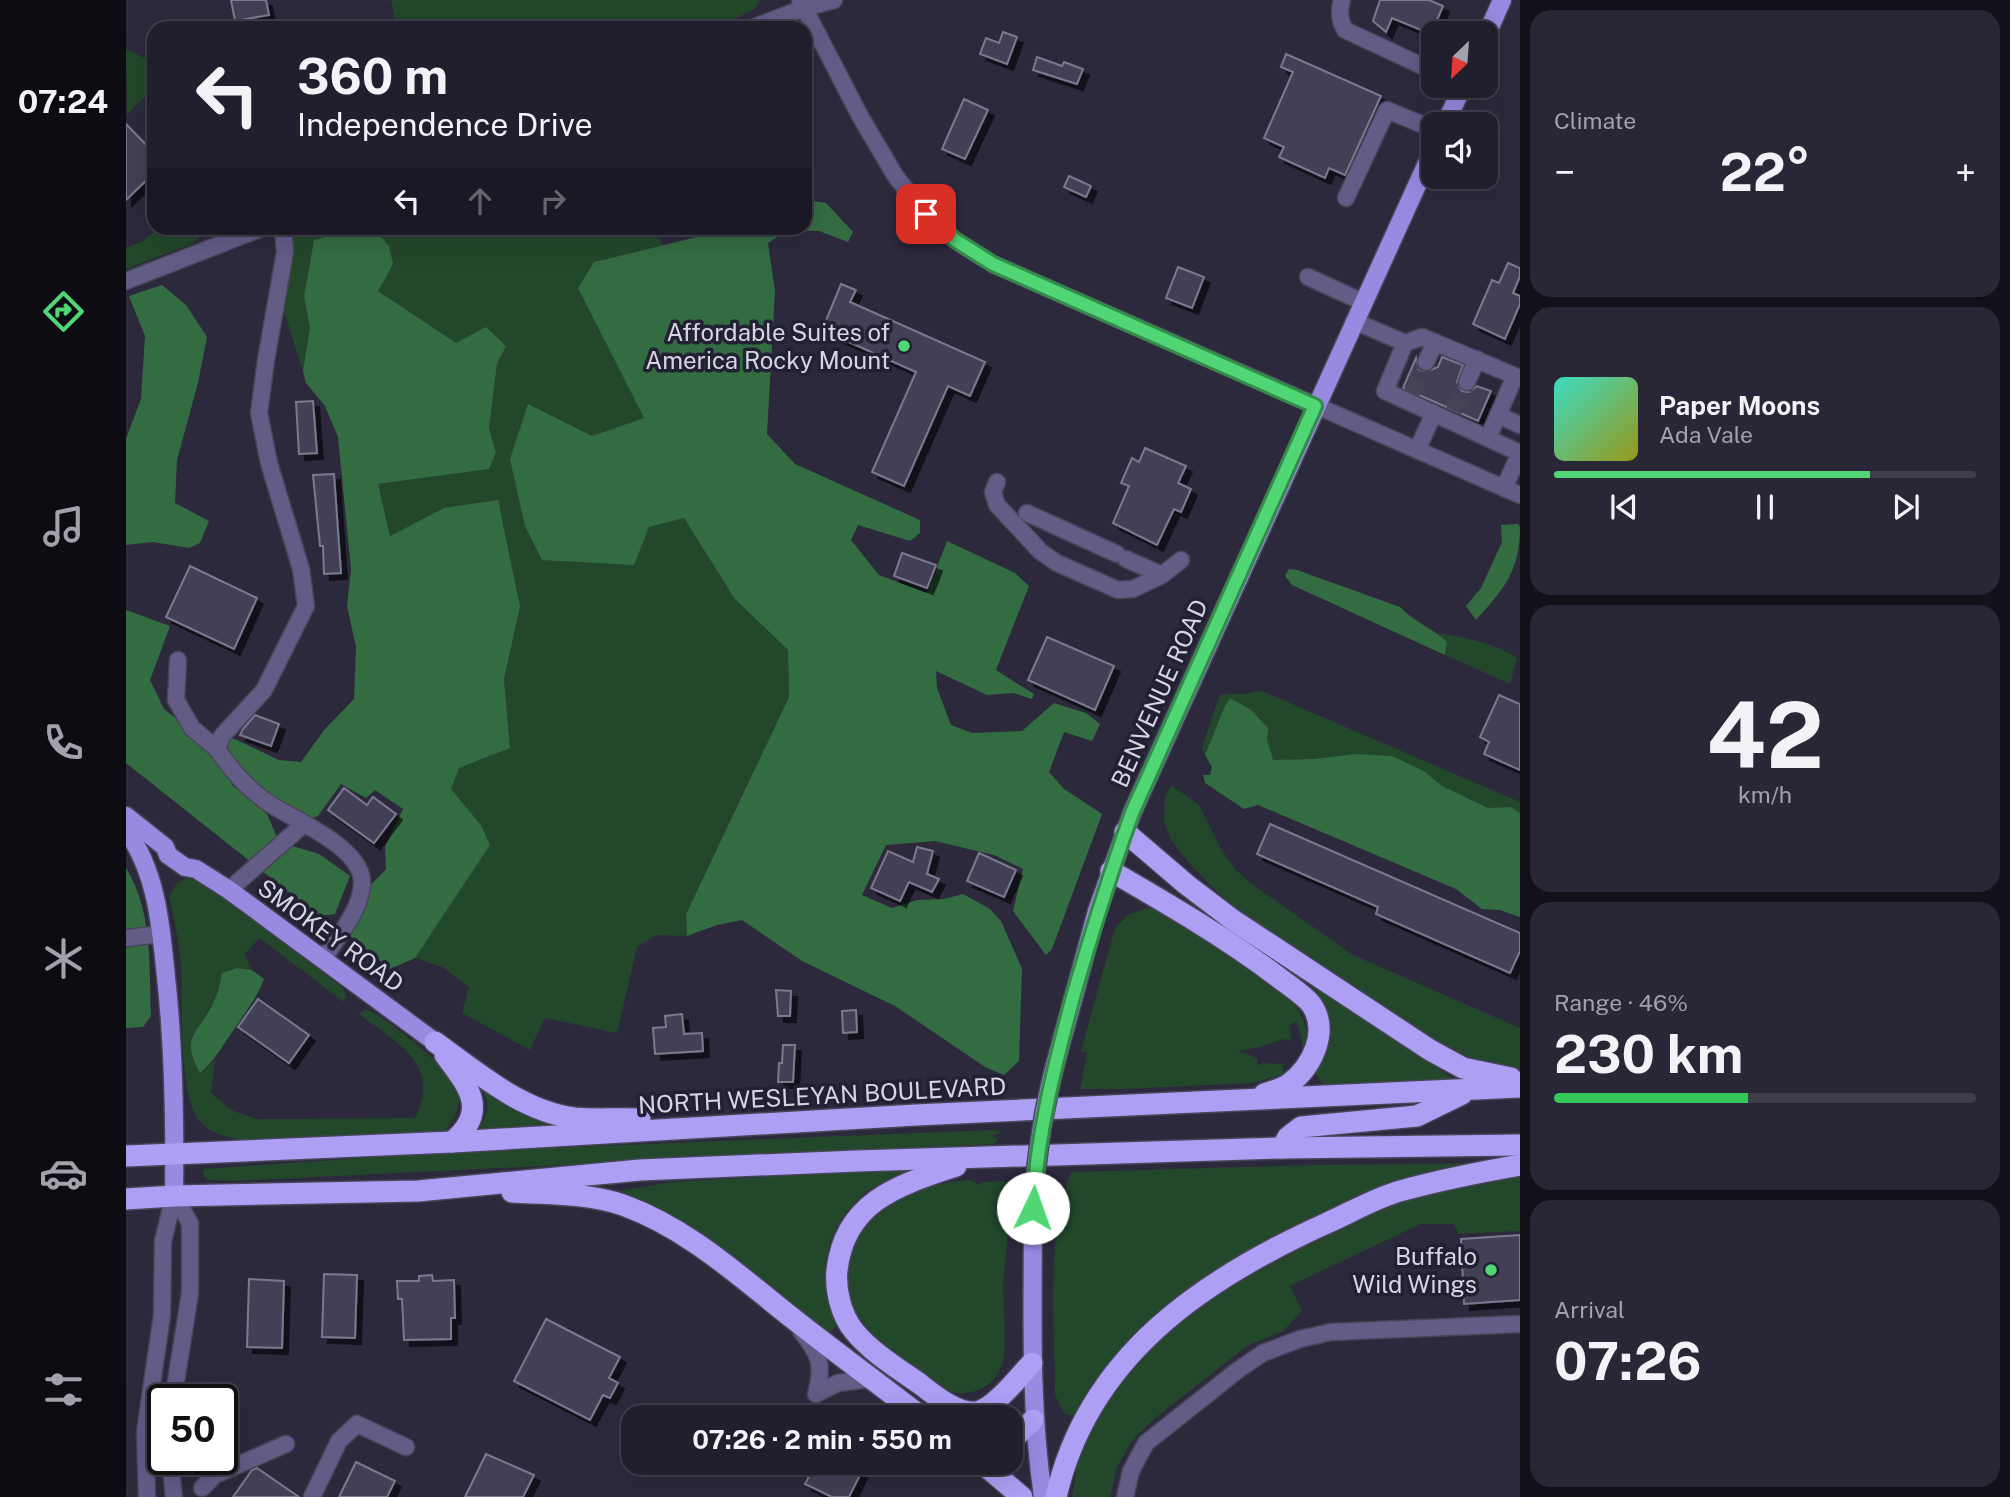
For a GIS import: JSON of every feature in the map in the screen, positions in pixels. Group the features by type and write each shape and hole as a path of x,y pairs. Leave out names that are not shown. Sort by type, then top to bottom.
{"highway":[{"path":"1125,832 1187,885 1233,919 1430,1050 1463,1068 1520,1079"},
{"path":"1111,871 1188,915 1269,970 1311,1004 1318,1021 1317,1046 1308,1066 1288,1085 1262,1095 1202,1102"},
{"path":"435,1042 525,1103 573,1118 757,1125"},
{"path":"435,1042 469,1088 473,1105 472,1118 463,1133 452,1142"},
{"name":"NORTH WESLEYAN BOULEVARD","path":"126,1156 452,1142 1520,1087"},
{"path":"1282,1148 1288,1137 1301,1127 1417,1116 1470,1089"},
{"path":"126,1199 403,1191 640,1170 1282,1148 1520,1145"},
{"path":"977,1158 888,1191 868,1206 849,1228 839,1252 836,1276 838,1298 852,1328 865,1343 941,1400 961,1409 976,1412 993,1403 1032,1363"},
{"path":"1056,1497 1066,1460 1104,1388 1155,1328 1179,1308 1228,1275 1297,1237 1397,1191 1520,1165"},
{"path":"443,1188 588,1197 622,1205 663,1222 695,1242 869,1379 912,1405"},
{"path":"890,1392 906,1405"},
{"path":"1023,1430 1033,1420"},
{"path":"996,1475 1022,1497"}],"main road":[{"path":"1493,21 1502,0"},
{"name":"BENVENUE ROAD","path":"1042,1497 1033,1420 1035,1170 1046,1097 1097,911 1125,832 1421,176"},
{"name":"SMOKEY ROAD","path":"126,816 165,847 168,855 184,867 196,869 229,890 435,1042"},
{"path":"126,830 154,890 161,934 173,1066 174,1196"}],"street":[{"path":"767,21 802,4 834,0"},
{"path":"1342,0 1340,22 1345,30 1421,65"},
{"path":"802,4 811,21"},
{"path":"812,23 860,116 896,177 926,214 955,240 993,264 1520,495"},
{"path":"1346,198 1387,110 1421,124"},
{"path":"126,281 244,235"},
{"path":"217,749 222,736 264,690 306,606 301,569 269,463 259,412 285,252 284,235"},
{"path":"1308,277 1363,302"},
{"path":"1354,321 1405,343 1422,337 1517,377 1488,438"},
{"path":"1426,362 1435,342"},
{"path":"1405,343 1385,391 1410,397 1434,413 1452,416 1488,438 1520,453 1504,488"},
{"path":"1467,382 1477,359"},
{"path":"1417,450 1434,413"},
{"path":"1498,415 1520,425"},
{"path":"997,482 994,498 997,505 1041,552 1057,563 1118,590 1133,589 1162,575 1181,560"},
{"path":"1027,513 1162,575"},
{"path":"178,660 176,700 192,728 217,749 235,775 265,801 332,841 354,861 363,882 358,902 323,960"},
{"path":"229,890 304,824"},
{"path":"126,938 161,934"},
{"path":"174,1196 190,1223 190,1293 176,1384"},
{"path":"147,1497 145,1432 162,1315 163,1241 174,1196"},
{"path":"786,1313 818,1356 821,1374 816,1394 838,1383 869,1379"},
{"path":"1125,1497 1131,1471 1146,1443 1238,1370 1264,1353 1300,1339 1331,1332 1520,1324"},
{"path":"312,1497 338,1441 356,1424 406,1447"},
{"path":"180,1497 204,1493 215,1475 286,1444"},
{"path":"172,1475 174,1497"}],"green space":[{"path":"391,0 760,0 755,9 730,21 396,21"},
{"path":"126,49 147,60 147,98 142,99 127,115"},
{"path":"812,201 826,203 853,232 848,242 812,231"},
{"path":"150,235 200,235 192,244 126,269 126,248"},
{"path":"291,235 333,235 314,240 304,296 310,328 303,371 279,296"},
{"path":"333,235 379,235 389,246 393,264 378,291 456,343 486,327 506,346 497,364 489,428 496,453 489,469 378,484 390,536 444,508 498,500 520,607 504,679 510,748 459,768 451,789 481,825 490,845 415,958 390,969 347,934 364,892 386,869 385,847 403,809 375,790 366,798 341,784 318,816 303,821 246,779 231,784 267,814 279,842 319,854 350,876 335,914 319,916 126,763 126,610 170,626 150,680 164,709 197,735 235,739 279,760 301,762 325,729 354,699 356,647 347,606 351,569 338,437 325,406 306,383 303,371 310,328 304,296 314,240"},
{"path":"379,235 658,235 662,245 594,262 578,288 644,418 592,436 528,405 649,527 684,518 734,598 788,650 789,697 686,913 687,936 657,935 637,947 617,1033 545,1018 530,1050 462,1013 469,987 442,967 415,958 490,845 481,825 451,789 459,768 510,748 504,679 520,606 444,508 390,536 378,484 489,469 496,453 489,428 497,364 506,346 456,343 378,291 389,246"},
{"path":"705,235 780,235 768,243 775,291 767,434 795,464 920,520 920,533 910,541 858,525 851,540 879,575 927,593 947,541 1015,573 1029,586 996,670 1034,694 1032,699 1013,693 987,695 936,671 937,688 951,725 972,733 1022,731 1054,703 1086,713 1100,724 1092,741 1064,732 1049,772 1064,789 1102,814 1052,949 1046,955 1013,911 1023,869 994,855 935,841 886,845 862,895 892,908 917,900 944,899 963,894 990,909 1001,921 1022,969 1019,1061 1004,1075 985,1067 895,1006 802,961 742,920 717,925 687,936 686,914 789,697 788,650 734,598 684,518 649,527 634,565 542,560 525,526 510,459 528,404 592,436 644,418 578,288 594,262"},
{"path":"162,285 186,305 207,337 198,383 177,460 175,503 209,521 200,543 189,548 153,542 126,545 126,439 141,399 145,336 129,296"},
{"path":"1518,524 1519,542 1513,568 1495,599 1476,620 1466,606 1481,588 1502,542 1501,525"},
{"path":"1289,569 1400,607 1447,642 1445,655 1292,585 1285,576"},
{"path":"1438,633 1479,641 1517,658 1510,684 1445,655 1447,642"},
{"path":"1264,692 1520,802 1520,813 1510,808 1488,808 1442,786 1424,771 1354,754 1273,761 1267,739 1224,708 1205,755 1202,748 1219,696"},
{"path":"1230,698 1251,710 1268,728 1267,739 1273,760 1354,754 1392,756 1424,771 1442,786 1488,808 1510,807 1520,813 1520,917 1500,910 1482,909 1456,889 1258,805 1244,809 1205,783 1203,775 1210,775 1212,767 1205,755"},
{"path":"1171,785 1199,805 1221,849 1235,869 1249,882 1353,955 1520,1028 1520,1069 1499,1068 1454,1054 1232,907 1189,863 1171,840 1164,821 1165,798"},
{"path":"126,868 135,885 145,921 151,1016 143,1027 126,1028"},
{"path":"188,878 197,880 226,900 343,988 346,997 344,1002 259,938 245,954 252,970 237,968 222,973 215,1000 191,1038 200,1073 215,1060 211,1093 231,1110 257,1119 415,1118 422,1099 423,1083 419,1069 401,1045 359,1014 365,1009 385,1020 412,1041 454,1081 458,1108 445,1131 243,1140 219,1134 203,1125 192,1107 185,1069 181,965 169,896 178,882"},
{"path":"1147,908 1162,909 1292,997 1305,1024 1307,1035 1303,1049 1296,1021 1290,1025 1291,1041 1284,1039 1238,1051 1257,1058 1258,1066 1262,1063 1283,1064 1283,1074 1253,1083 1080,1089 1087,1053 1081,1051 1115,928 1128,915"},
{"path":"237,968 252,970 264,979 255,998 219,1052 200,1073 191,1050 191,1042 214,1001 222,973"},
{"path":"1310,985 1364,1017 1455,1080 1331,1087 1322,1083 1314,1071 1328,1049 1329,1019 1322,1000"},
{"path":"474,1079 570,1125 478,1129 486,1115 487,1103"},
{"path":"991,1130 1001,1132 991,1136 998,1139 994,1144 234,1181 207,1180 203,1175 204,1169 453,1152"},
{"path":"1502,1163 1401,1183 1219,1272 1138,1332 1092,1383 1073,1416 1064,1413 1055,1395 1053,1280 1058,1221 1072,1172"},
{"path":"911,1169 868,1191 839,1223 827,1255 825,1273 826,1290 838,1324 827,1335 614,1192 672,1182"},
{"path":"1520,1175 1520,1231 1459,1234 1454,1224 1420,1224 1290,1286 1302,1311 1283,1331 1247,1346 1155,1418 1133,1439 1117,1467 1110,1497 1072,1497 1078,1460 1099,1406 1152,1341 1243,1275 1346,1223 1395,1204 1457,1187"},
{"path":"971,1180 978,1185 982,1182 1009,1181 1004,1195 1008,1233 1003,1286 1004,1355 999,1371 985,1387 974,1392 956,1393 943,1389 920,1374 865,1329 850,1302 847,1273 853,1248 863,1231 876,1216 892,1204 930,1187"}],"building":[{"path":"231,0 266,0 269,15 235,21"},
{"path":"1380,0 1429,0 1443,6 1437,21 1421,21 1421,30 1392,18 1386,32 1373,21"},
{"path":"1003,32 1017,37 1007,64 980,54 986,38 999,43"},
{"path":"1286,54 1381,96 1345,175 1329,168 1325,178 1279,157 1284,147 1264,138 1293,72 1281,67"},
{"path":"1037,57 1062,66 1064,62 1083,69 1077,84 1033,70"},
{"path":"964,99 988,110 965,159 942,149"},
{"path":"126,124 147,146 147,180 126,200"},
{"path":"1069,176 1091,186 1086,197 1064,187"},
{"path":"1508,263 1520,268 1520,276 1513,293 1520,296 1520,304 1505,339 1473,324 1492,280 1499,283"},
{"path":"1178,267 1204,277 1192,308 1166,298"},
{"name":"Affordable Suites of America Rocky Mount","path":"841,284 856,290 850,302 985,362 970,396 948,386 904,486 872,472 916,372 822,330"},
{"path":"1442,357 1463,365 1457,382 1462,391 1469,392 1477,386 1491,391 1478,421 1403,388 1416,358 1418,369 1426,372 1438,367"},
{"path":"313,401 317,453 299,454 296,402"},
{"path":"1145,448 1186,466 1178,483 1191,489 1181,512 1174,509 1157,545 1113,523 1129,486 1121,483 1132,458 1139,462"},
{"path":"334,474 341,573 324,574 313,475"},
{"path":"902,553 936,565 927,588 894,576"},
{"path":"190,566 257,598 234,649 166,617"},
{"path":"1047,637 1114,666 1095,710 1028,680"},
{"path":"1499,695 1520,704 1520,770 1484,754 1489,742 1480,737"},
{"path":"255,715 279,724 271,746 240,735"},
{"path":"344,788 367,805 373,797 396,814 374,843 328,810"},
{"path":"1270,824 1520,933 1520,951 1510,973 1376,914 1378,907 1257,854"},
{"path":"917,847 933,851 927,874 939,879 932,892 909,882 900,901 871,888 888,851 913,862"},
{"path":"979,853 1016,870 1004,897 967,881"},
{"path":"776,990 791,991 790,1016 778,1016"},
{"path":"258,999 309,1035 289,1063 238,1027"},
{"path":"856,1010 857,1032 843,1033 842,1011"},
{"path":"682,1014 684,1034 702,1033 703,1051 655,1054 653,1028 666,1027 665,1016"},
{"path":"783,1045 795,1045 793,1082 778,1082"},
{"name":"Buffalo Wild Wings","path":"1520,1235 1520,1300 1464,1304 1461,1239"},
{"path":"324,1274 357,1275 355,1338 322,1337"},
{"path":"432,1275 433,1281 454,1280 455,1318 451,1318 451,1339 404,1340 402,1299 398,1299 397,1281 419,1281 419,1276"},
{"path":"249,1279 284,1281 282,1348 247,1347"},
{"path":"546,1319 620,1357 609,1378 618,1383 610,1398 603,1395 590,1420 514,1381"},
{"path":"486,1454 534,1475 523,1497 465,1497"},
{"path":"356,1462 395,1481 387,1497 339,1497"},
{"path":"257,1468 299,1497 233,1497 252,1470"},
{"path":"810,1475 860,1475 849,1497 832,1497 805,1484"}],"tunnel":[{"path":"1412,393 1426,362"},
{"path":"1454,411 1467,382"}],"place":[{"name":"Affordable Suites of America Rocky Mount","path":"904,346"},
{"name":"Buffalo Wild Wings","path":"1491,1270"}],"route":[{"path":"926,214 955,240 993,264 1315,406 1132,813 1111,871 1097,911 1046,1097 1035,1170 1033,1208"}]}
